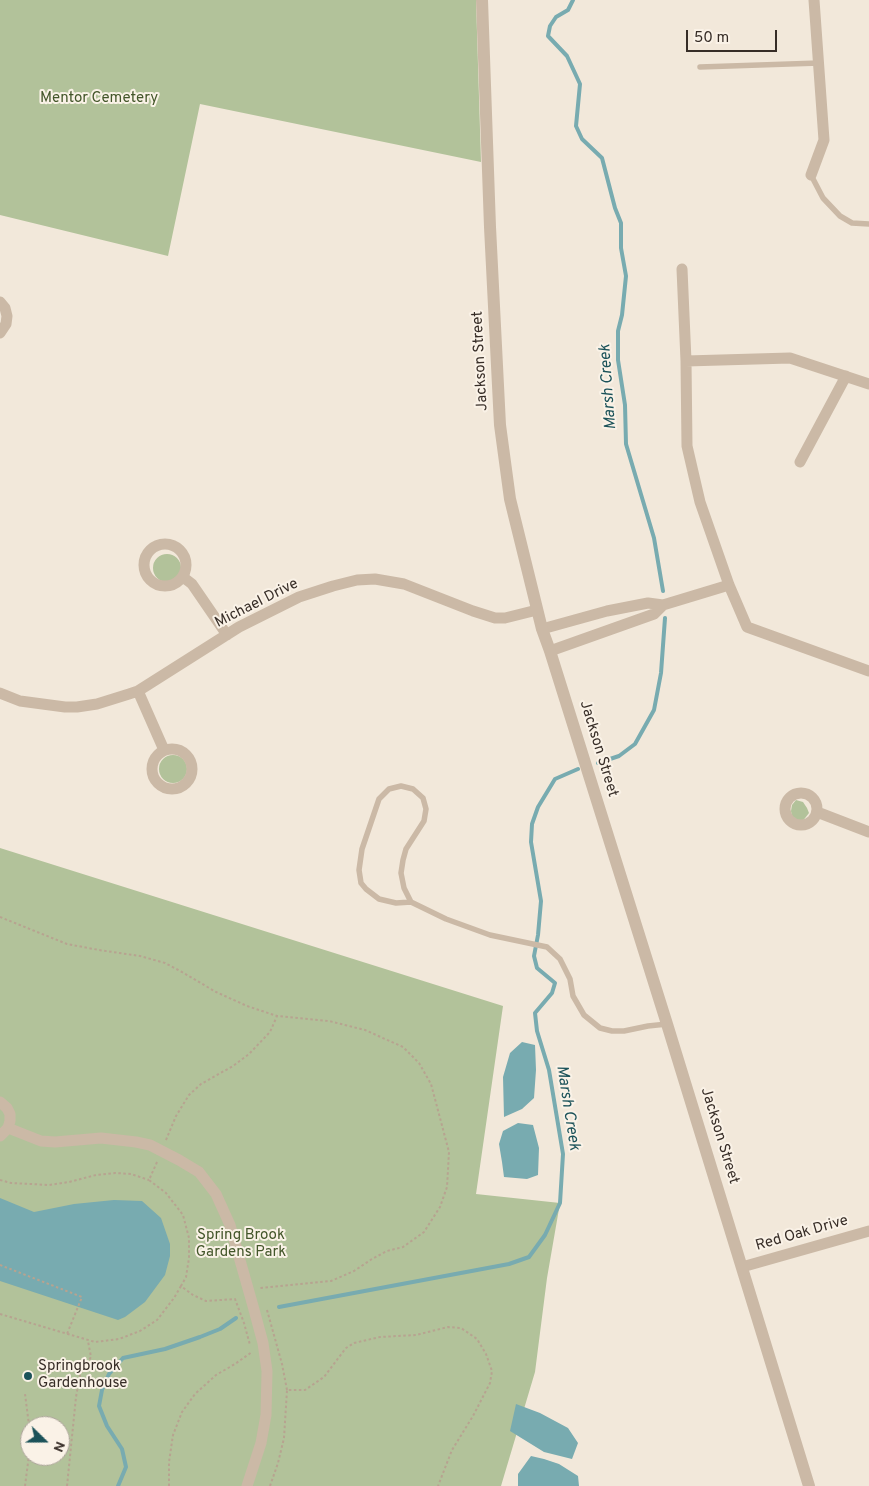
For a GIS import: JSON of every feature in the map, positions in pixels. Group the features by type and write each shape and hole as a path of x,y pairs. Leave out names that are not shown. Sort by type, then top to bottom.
{"street":[{"name":"Jackson Street","path":"482,0 490,227 500,425 510,499 542,629 667,1024 809,1486"},
{"path":"811,175 824,140 814,0"},
{"path":"682,269 687,446 700,502 729,585 747,627 869,671"},
{"path":"0,302 5,308 7,316 6,324 0,333"},
{"path":"686,361 790,358 869,384"},
{"path":"800,462 846,376"},
{"path":"183,577 192,584 227,635"},
{"name":"Michael Drive","path":"0,694 32,704 71,707 97,704 138,691 227,635 299,597 357,580 375,579 404,584 495,618 505,618 537,610"},
{"path":"542,629 615,609 648,603 663,605 729,585"},
{"path":"550,651 654,614 663,605"},
{"path":"138,691 164,750"},
{"path":"817,812 869,832"},
{"path":"0,1102 7,1108 10,1114 8,1128 0,1136"},
{"path":"8,1128 41,1141 55,1142 101,1138 150,1145 199,1172 216,1194 230,1225 249,1289 263,1343 267,1370 266,1415 261,1443 248,1486"},
{"name":"Red Oak Drive","path":"742,1266 869,1231"}],"lane":[{"path":"700,67 819,63"},
{"path":"811,175 823,198 840,216 852,223 869,224"},
{"path":"411,902 404,888 401,873 403,860 406,849 424,821 426,809 423,798 413,789 401,786 389,790 379,799 362,849 359,870 361,883 366,889 379,899 396,903 411,902 446,919 490,935 524,941 547,948 560,959 570,979 573,996 584,1015 600,1028 624,1031 667,1024"}],"path":[{"path":"0,917 66,944 140,956 165,963 216,992 247,1006 277,1016 329,1021 365,1030 402,1047 418,1063 432,1084 449,1152 447,1187 440,1207 424,1232 403,1247 372,1258 354,1271 331,1281 249,1289"},
{"path":"150,1180 176,1116 189,1095 201,1084 233,1066 249,1054 270,1032 277,1016"},
{"path":"0,1180 11,1183 49,1185 115,1173 130,1174 150,1180 166,1193 184,1215 189,1238 189,1258 186,1277 174,1298 157,1320 140,1331 119,1340 88,1341 0,1314"},
{"path":"0,1265 82,1297 67,1334"},
{"path":"169,1486 169,1462 173,1436 182,1412 195,1394 216,1374 252,1353 235,1299 206,1301 193,1295 181,1286"},
{"path":"270,1486 284,1438 287,1390 305,1390 324,1377 346,1348 354,1343 380,1337 416,1335 448,1327 461,1328 477,1339 486,1354 492,1371 490,1383 452,1450 438,1486"},
{"path":"67,1486 76,1397 80,1375 90,1357 88,1341"},
{"path":"24,1486 29,1455 28,1416 25,1394"}],"green space":[{"name":"Mentor Cemetery","path":"0,0 476,0 481,162 200,104 168,256 0,215"},
{"path":"167,554 177,558 181,568 177,578 167,582 157,578 153,568 157,558"},
{"path":"173,755 183,759 187,769 183,779 173,783 163,779 159,769 163,759"},
{"path":"796,800 803,802 809,813 802,822 797,822 792,817 792,805"},
{"name":"Spring Brook Gardens Park","path":"0,848 503,1006 476,1194 560,1203 547,1278 535,1372 501,1486 0,1486"}],"water":[{"path":"522,1042 535,1045 534,1098 522,1109 504,1117 503,1077 510,1053"},
{"path":"518,1123 533,1125 539,1148 538,1175 527,1179 504,1177 499,1144 503,1131"},
{"path":"0,1198 34,1212 74,1204 114,1200 142,1201 161,1218 170,1244 170,1256 165,1275 145,1302 118,1320 0,1281"},
{"path":"516,1404 540,1413 568,1428 578,1443 572,1459 544,1452 510,1431"},
{"path":"531,1456 559,1464 578,1476 579,1486 518,1486 518,1474"}],"waterway":[{"name":"Marsh Creek","path":"573,0 568,10 556,17 550,26 548,36 567,56 580,84 576,126 582,139 602,158 615,208 621,223 621,248 626,276 622,315 618,331 618,360 625,405 626,444 654,538 663,591"},
{"name":"Marsh Creek","path":"598,763 619,756 635,744 654,710 661,673 665,618"},
{"name":"Marsh Creek","path":"279,1307 509,1264 529,1257 545,1235 560,1203 563,1154 549,1070 537,1031 535,1013 552,993 555,983 537,968 534,956 541,901 531,842 532,824 538,807 555,779 578,769"},
{"name":"Marsh Creek","path":"118,1486 126,1467 122,1449 107,1426 99,1406 102,1390 109,1374 123,1358 165,1349 200,1337 220,1329 236,1318"}],"place":[{"name":"Springbrook Gardenhouse","path":"28,1376"}]}
